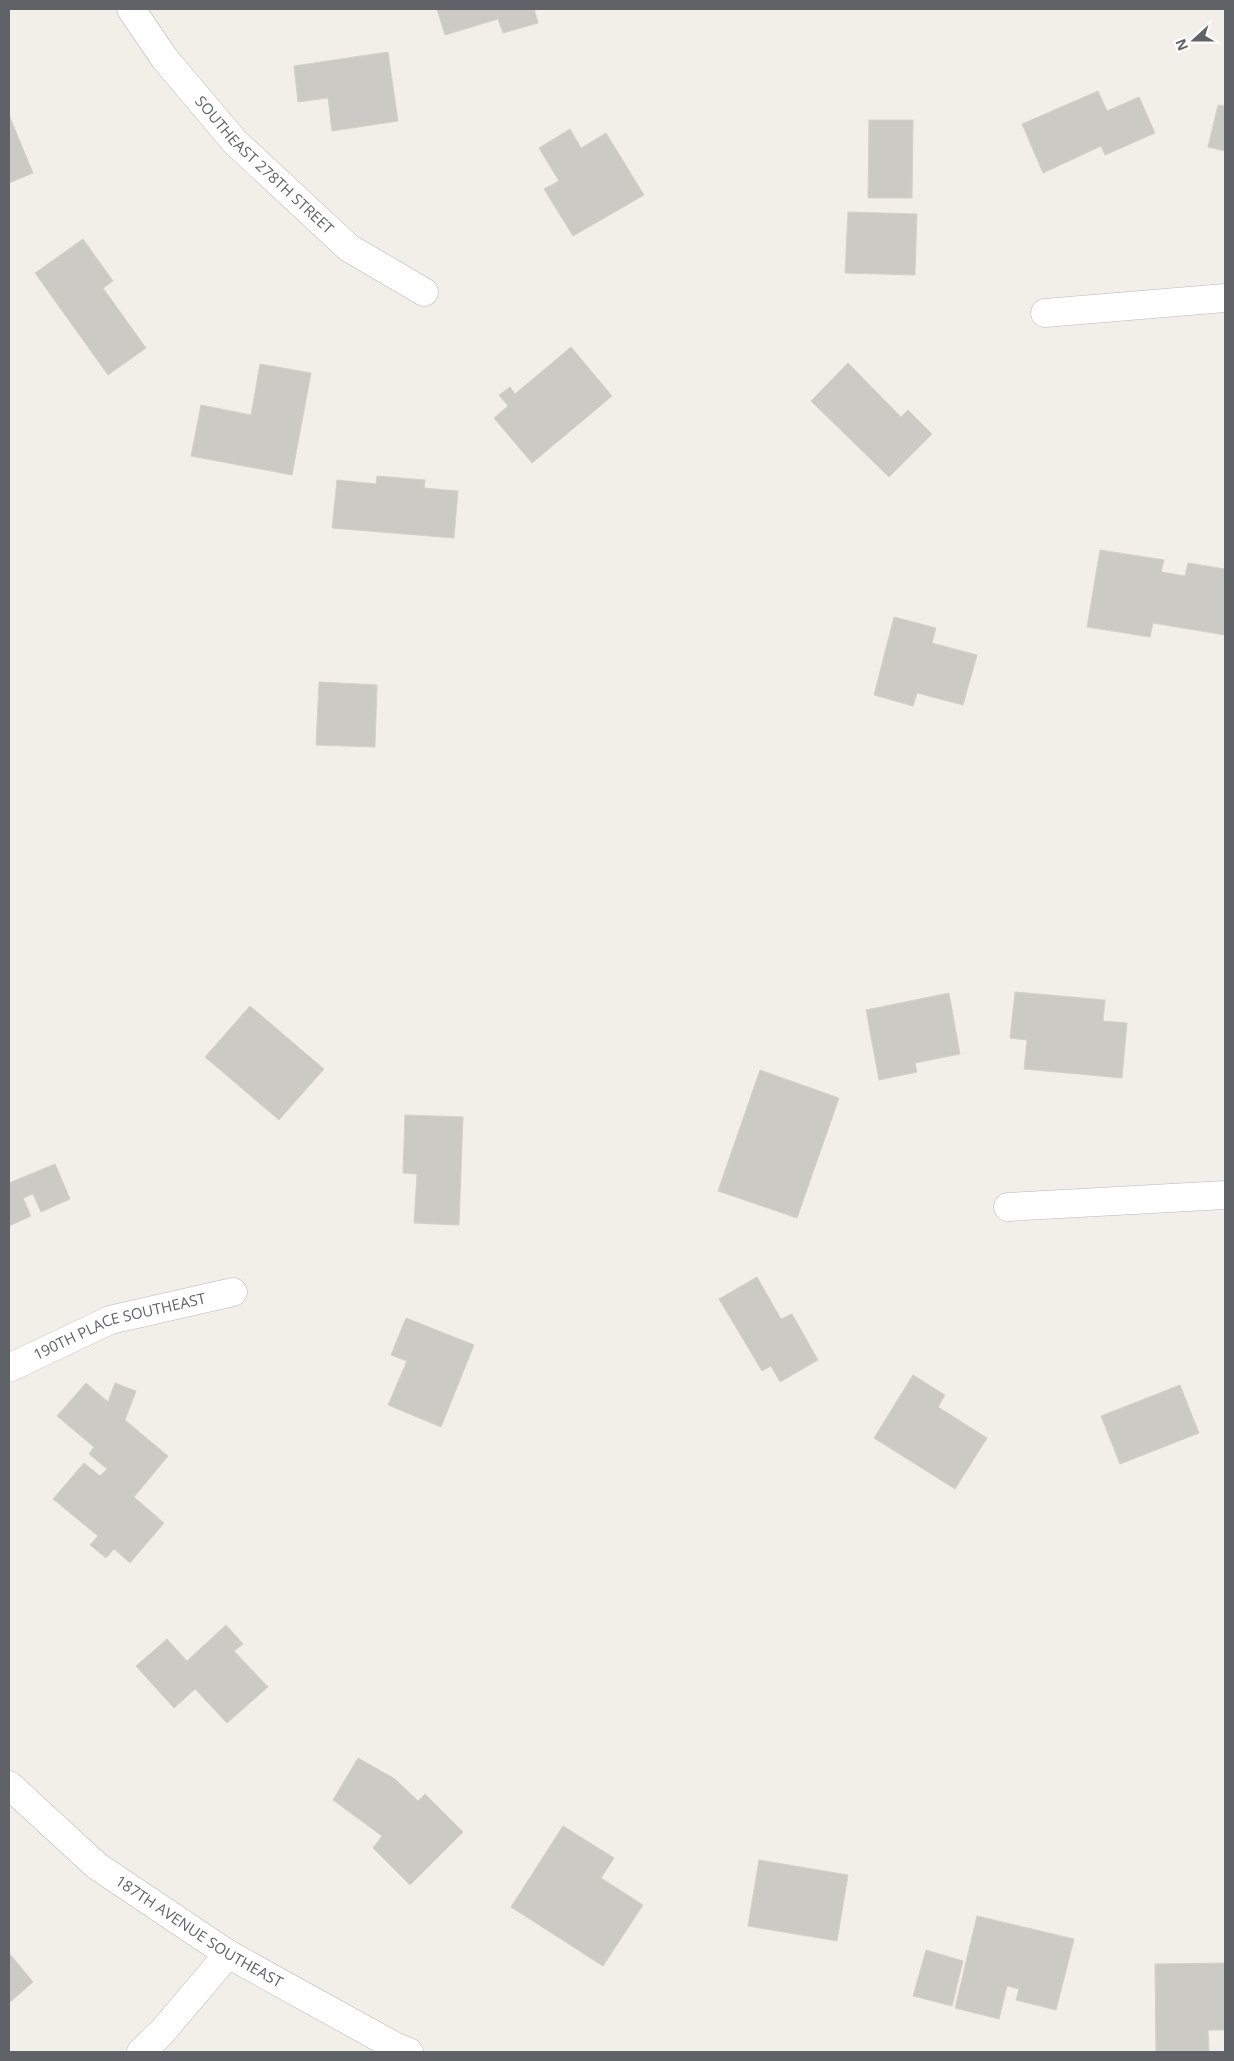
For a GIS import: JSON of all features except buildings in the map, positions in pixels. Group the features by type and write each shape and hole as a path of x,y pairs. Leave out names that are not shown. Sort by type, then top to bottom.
{"street":[{"name":"SOUTHEAST 278TH STREET","path":"131,9 164,59 235,142 349,248 424,292"},
{"path":"1045,313 1225,298"},
{"path":"1008,1207 1225,1195"},
{"name":"190TH PLACE SOUTHEAST","path":"9,1368 110,1320 233,1292"},
{"name":"187TH AVENUE SOUTHEAST","path":"9,1785 97,1866 228,1954 396,2047 409,2052"},
{"path":"141,2052 162,2032 228,1954"}]}
